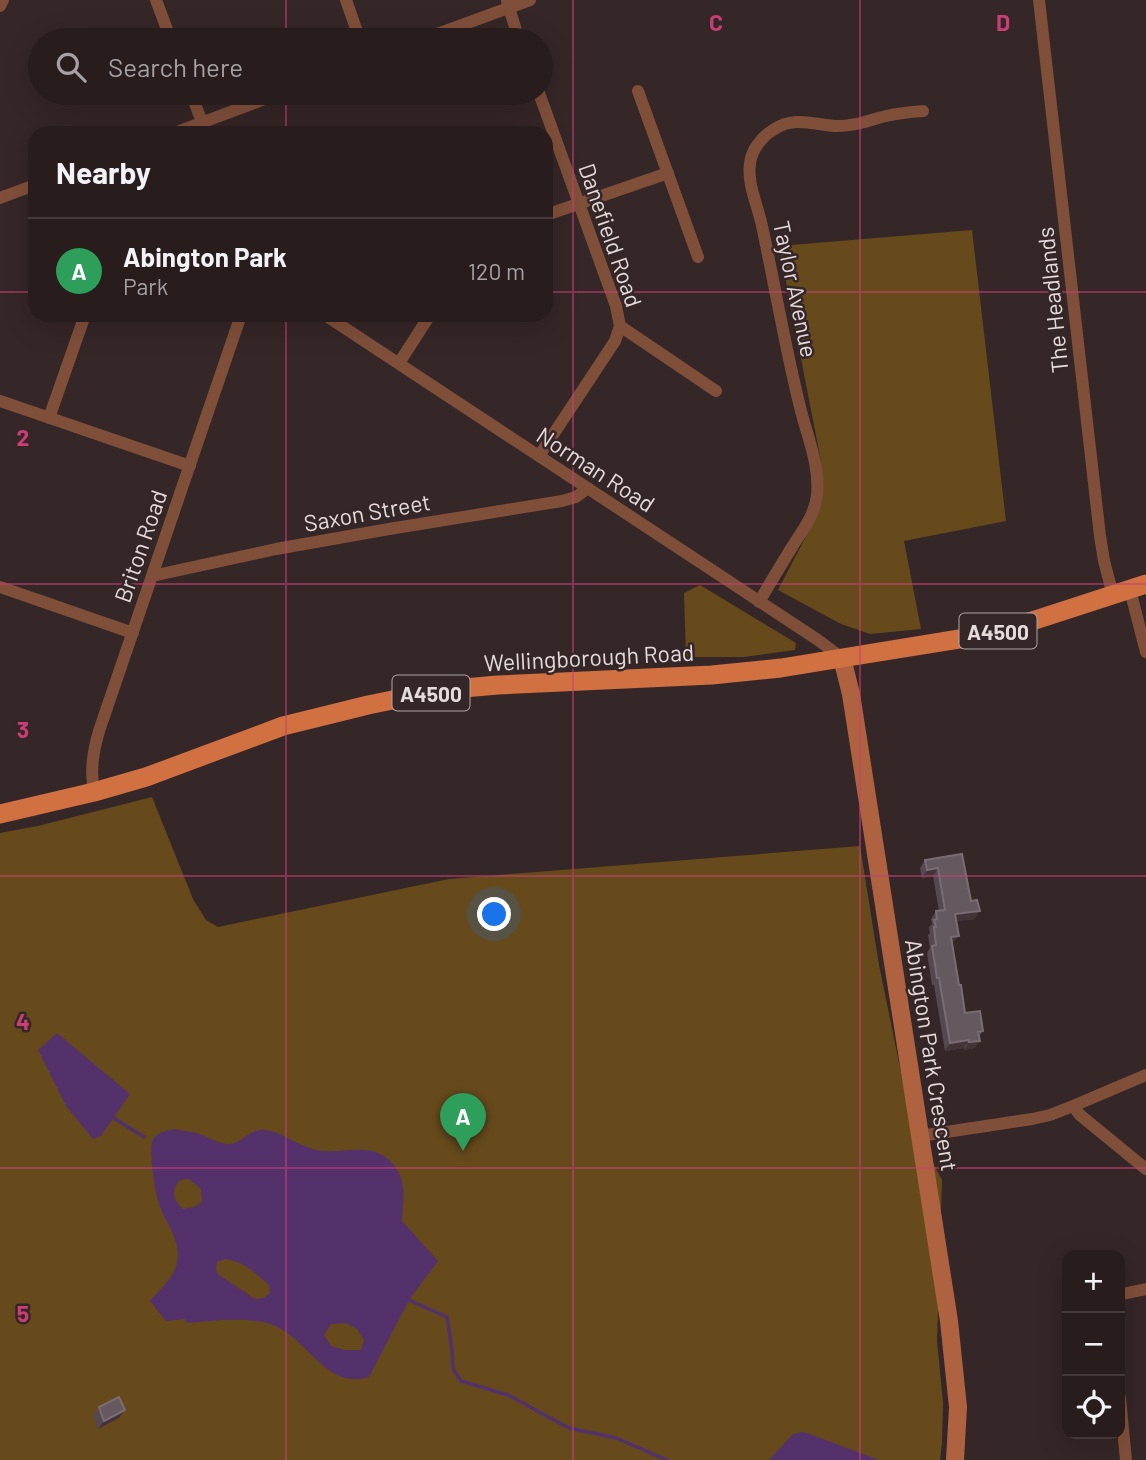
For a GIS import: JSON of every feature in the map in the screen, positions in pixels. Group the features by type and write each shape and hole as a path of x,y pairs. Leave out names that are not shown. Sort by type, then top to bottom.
{"main road":[{"name":"Wellingborough Road","path":"0,814 146,777 283,726 412,696 498,685 712,675 842,659 984,635 1130,590"}],"street":[{"path":"0,6 3,0"},
{"path":"156,0 166,28"},
{"path":"346,0 356,28"},
{"path":"450,28 508,4 530,0"},
{"name":"The Headlands","path":"1039,0 1104,561 1130,590 1146,652"},
{"path":"508,4 515,28"},
{"path":"638,91 698,257"},
{"path":"195,105 203,126"},
{"path":"208,126 255,105"},
{"name":"Danefield Road","path":"542,105 550,126"},
{"name":"Taylor Avenue","path":"759,601 811,516 817,499 818,481 750,179 750,159 767,135 793,122 845,126 888,115 923,111"},
{"name":"Danefield Road","path":"539,456 615,341 620,326 616,306 553,134"},
{"path":"553,213 668,173"},
{"path":"0,198 28,188"},
{"path":"49,418 83,322"},
{"name":"Briton Road","path":"94,792 91,773 94,749 239,322"},
{"name":"Norman Road","path":"336,322 818,640 842,659"},
{"path":"399,363 425,322"},
{"path":"620,326 716,391"},
{"path":"0,401 190,466"},
{"name":"Saxon Street","path":"152,576 389,528 562,502 576,497 587,488"},
{"path":"0,587 133,633"},
{"name":"Abington Park Crescent","path":"842,659 851,694 954,1362 958,1407 955,1460"},
{"path":"920,1136 1050,1115 1146,1075"},
{"path":"1073,1106 1080,1115 1146,1169"},
{"path":"1125,1293 1146,1289"},
{"path":"1124,1439 1126,1460"}],"shaded area":[{"path":"972,230 1006,521 904,541 921,629 870,634 841,624 778,590 813,523 821,461 779,246"},
{"path":"700,585 796,643 795,650 744,657 686,657 684,593"},
{"path":"152,797 193,899 206,920 218,927 449,879 860,846 879,965 911,1121 942,1180 937,1341 943,1402 940,1460 0,1460 0,833"},
{"path":"57,1033 130,1094 101,1136 93,1139 66,1106 38,1050"},
{"path":"175,1129 227,1144 237,1142 255,1131 266,1130 316,1150 373,1151 381,1154 395,1167 403,1188 402,1221 438,1261 409,1300 369,1377 341,1377 273,1325 241,1320 186,1323 185,1319 166,1321 150,1301 170,1278 177,1262 175,1238 157,1196 151,1154 152,1142 156,1136","holes":["189,1179 201,1189 202,1202 183,1209 175,1199 174,1191 180,1180","225,1259 244,1265 269,1285 270,1293 255,1299 219,1275 216,1270 217,1262","346,1323 357,1329 364,1340 361,1350 345,1350 331,1346 324,1335 331,1324"]},
{"path":"804,1432 879,1460 769,1460 793,1434"}],"building":[{"path":"962,854 971,901 977,900 980,911 955,914 959,936 951,937 965,1013 980,1011 983,1031 978,1032 980,1041 950,1043 932,946 936,945 936,911 945,910 938,868 927,870 925,860"},
{"path":"119,1397 125,1410 104,1421 99,1407"}],"waterway":[{"path":"114,1118 144,1137"},
{"path":"409,1300 447,1317 453,1369 461,1381 508,1395 569,1428 616,1438 667,1460"}],"place":[{"name":"Abington Park","path":"463,1151"}]}
